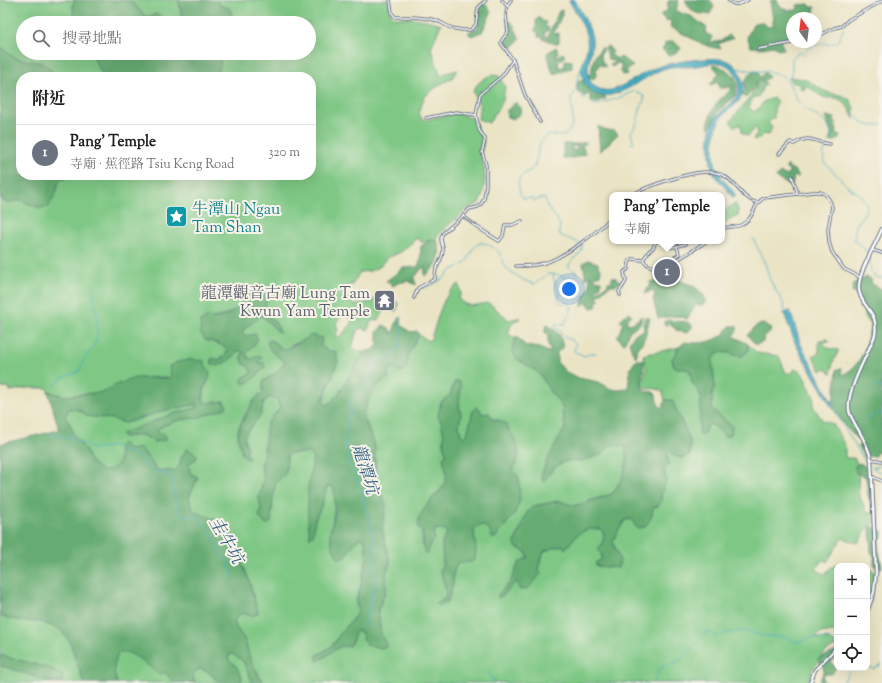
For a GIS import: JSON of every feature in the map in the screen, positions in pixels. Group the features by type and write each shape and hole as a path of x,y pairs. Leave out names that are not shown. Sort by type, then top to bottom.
{"main road":[{"path":"870,603 874,592 876,573 871,460 867,444 851,416 848,406 851,393 875,332 873,315 859,292 858,285 860,277 882,229"},
{"path":"810,683 815,670 834,650"}],"street":[{"path":"390,0 392,13 395,16 431,19 447,26 465,30 473,28 476,25 478,8 486,0"},
{"path":"502,0 507,6"},
{"path":"511,0 507,6 506,22 509,31 501,43 513,60 525,95 540,122"},
{"path":"728,0 731,4 736,5 748,0"},
{"path":"822,34 842,26 848,20 882,1"},
{"path":"758,49 786,44"},
{"path":"414,298 418,288 435,279 436,269 441,260 443,248 441,236 469,209 478,207 484,199 486,165 482,152 485,139 479,130 476,115 480,94 502,76 513,60"},
{"path":"426,118 456,112 476,115"},
{"path":"779,154 790,142 794,144 808,138 812,138 818,143 830,144"},
{"path":"637,192 660,183 709,172 721,174 730,180 740,192 752,201 758,203"},
{"path":"792,176 798,194"},
{"path":"725,227 742,224 747,221 753,214 758,203 767,197 820,192 828,198 832,207 828,229 831,250 842,268 860,277"},
{"path":"463,216 477,228 499,241 502,236 504,225 512,225 522,222"},
{"path":"516,266 544,263 557,257 583,241 609,219"},
{"path":"643,260 655,244"},
{"path":"665,244 667,246 677,247 686,244"},
{"path":"620,295 626,281 624,272 628,269 629,260 643,260 646,264 657,267 674,260 702,244"},
{"path":"674,260 679,254 677,247"},
{"path":"872,250 882,253"},
{"path":"871,460 882,461"},
{"path":"872,477 882,481"}],"green space":[{"path":"0,0 75,0 73,4 74,16 16,16 16,58 0,47"},
{"path":"75,0 131,0 132,3 146,16 74,16 73,4"},
{"path":"131,0 178,0 181,14 183,16 160,16 157,14 146,16 132,3"},
{"path":"178,0 216,0 220,5 229,8 232,16 184,16"},
{"path":"216,0 388,0 391,15 396,18 418,19 441,24 431,48 441,77 446,73 458,70 452,78 439,85 424,97 419,114 422,119 426,120 455,113 473,118 484,141 481,154 485,181 482,198 478,204 468,208 434,240 423,243 417,238 401,252 387,258 379,267 370,271 360,272 352,285 343,287 346,297 355,305 370,302 379,297 385,305 393,302 397,302 399,304 396,311 384,309 380,318 371,321 368,330 360,328 356,333 352,350 364,352 339,393 327,407 323,400 333,377 328,351 321,346 305,340 284,350 271,341 270,350 285,362 276,373 263,381 263,392 254,400 239,426 242,454 249,459 246,454 247,448 244,438 246,433 261,414 264,401 271,397 277,399 280,408 267,423 261,467 264,478 259,497 261,511 259,517 271,521 276,483 286,473 287,455 290,453 309,453 313,458 311,472 313,535 315,519 322,505 326,489 329,485 334,488 335,494 330,534 345,558 349,550 359,538 365,539 367,557 356,602 358,610 356,615 332,646 317,655 318,661 339,647 343,646 357,630 361,632 364,639 381,635 378,610 386,590 386,574 390,562 382,530 386,505 378,487 375,465 375,448 363,415 369,398 377,385 389,377 388,372 391,368 406,369 409,353 419,335 429,341 444,301 453,288 459,284 461,294 458,298 465,304 472,305 489,303 509,320 521,317 511,325 508,334 518,338 514,341 517,359 539,373 550,391 562,406 565,428 547,460 541,476 543,482 555,467 566,461 582,461 602,454 611,445 625,446 627,461 622,479 612,494 573,506 559,501 533,506 527,513 515,542 516,547 526,552 528,557 519,563 510,582 498,595 503,596 516,581 518,585 538,569 544,551 563,545 565,549 584,530 601,529 604,535 601,560 618,554 613,543 616,534 625,520 651,518 653,508 658,506 666,481 664,470 669,463 667,454 669,452 682,458 690,454 690,441 672,401 665,400 663,392 658,389 644,389 642,383 646,369 643,355 679,347 672,360 674,367 690,370 692,383 698,390 701,398 699,433 702,436 708,424 715,426 725,437 724,419 712,409 712,394 715,386 712,360 718,352 730,353 741,357 748,351 748,344 757,353 779,356 785,371 789,375 795,369 802,373 814,397 813,406 822,420 833,424 845,446 845,458 854,458 859,466 858,492 867,513 873,512 874,523 870,524 858,543 842,538 827,562 824,560 821,561 816,569 824,574 834,566 834,632 822,633 815,637 834,641 834,647 825,652 812,671 808,683 263,683 250,659 245,640 237,629 234,621 242,613 252,616 258,613 248,577 238,554 224,542 205,516 193,511 189,497 198,477 190,474 189,463 196,459 181,458 180,465 173,472 157,470 141,448 130,450 118,447 120,455 118,465 110,471 102,471 90,461 85,450 73,434 70,424 65,417 69,409 79,410 87,416 113,419 125,423 166,410 198,404 196,408 123,437 143,435 154,442 166,436 155,430 179,420 200,417 224,401 204,404 204,391 209,379 171,375 168,378 153,377 115,385 106,392 63,396 48,391 47,388 27,388 10,391 9,387 0,388 0,190 3,201 7,203 21,200 39,208 48,207 56,193 59,181 61,180 316,180 316,72 216,72 218,70 220,60 316,60 316,16 232,16 229,8 220,5","holes":["252,294 266,299 264,311 277,325 279,332 260,316 242,331 245,336 258,340 246,353 248,358 265,367 258,375 244,377 251,374 250,368 244,364 241,357 243,352 238,350 236,355 218,366 213,358 218,360 224,357 228,350 226,347 210,341 212,318 230,313","344,314 352,320 351,325 339,337 334,337 338,331 336,323","453,385 459,396 461,414 459,426 461,435 464,437 467,435 473,411 489,418 499,420 519,454 513,471 515,513 495,538 492,537 490,529 482,525 474,529 470,562 459,562 456,566 453,585 447,602 437,604 437,602 442,601 446,595 440,570 443,564 442,543 447,533 445,529 435,529 433,534 435,539 430,544 428,552 423,548 419,518 433,497 443,487 447,479 447,471 443,459 446,454 444,435 438,416 441,402 450,395"]},
{"path":"678,0 676,10 691,16 707,28 705,33 713,37 710,43 721,41 729,35 733,38 718,44 721,48 710,47 670,27 671,20 666,21 660,15 667,11 668,1"},
{"path":"685,0 710,0 714,7 709,15 696,13 691,9"},
{"path":"777,0 781,8 787,10 796,10 798,8 797,5 809,4 811,7 815,7 814,12 786,12 786,38 780,40 784,49 778,50 774,46 761,48 751,47 747,37 754,23 762,22 768,27 773,26 770,1"},
{"path":"482,2 487,5 491,13 482,32 471,36 468,33 474,29 477,29 479,11"},
{"path":"562,10 562,15 553,34 559,33 559,42 555,44 546,40 559,11"},
{"path":"539,17 542,21 546,22 545,27 548,27 549,30 544,33 546,37 544,40 541,37 538,37 538,33 534,30 536,28 536,21"},
{"path":"508,22 513,24 520,39 510,50 505,42 510,31"},
{"path":"673,41 681,48 679,51 669,56 662,49 665,46 665,43"},
{"path":"608,46 613,52 611,55 618,59 621,57 633,66 626,70 628,74 622,75 620,71 621,64 618,63 612,67 610,65 616,61 608,59 605,50"},
{"path":"0,47 16,58 16,60 42,63 49,68 51,72 16,72 16,180 61,180 59,181 56,193 48,207 38,208 21,200 7,203 3,201 0,190"},
{"path":"556,47 558,52 555,57 563,53 565,57 558,60 559,68 565,66 565,60 572,61 572,68 553,74 547,53"},
{"path":"602,47 604,49 602,50 603,52 600,53 602,61 606,67 598,64 598,68 596,70 597,74 593,80 589,77 589,75 592,73 594,59"},
{"path":"22,60 95,60 101,72 51,72 49,68"},
{"path":"95,60 220,60 221,63 216,72 101,72"},
{"path":"712,65 718,65 729,72 735,77 737,85 735,96 718,112 708,128 713,109 732,86 719,88 718,82 710,85 719,73"},
{"path":"751,72 759,72 759,77 761,77 765,72 769,77 763,81 758,80 756,83 756,88 745,98 742,95 745,90 744,82"},
{"path":"491,75 499,76 505,87 503,100 489,123 478,119 480,106 473,92 480,82"},
{"path":"790,77 805,79 826,92 844,96 850,100 855,110 853,110 854,119 845,103 839,99 823,97 807,86 804,90 800,88 801,84 791,82"},
{"path":"579,80 583,80 588,89 604,96 606,99 593,102 590,99 590,94 583,96 581,92 578,93 576,86"},
{"path":"757,82 765,82 766,85 763,86 758,97 753,97 749,107 754,112 764,101 774,98 777,102 774,110 774,118 768,122 772,128 768,135 764,134 757,140 753,139 757,133 756,126 748,136 742,133 741,125 737,125 736,127 730,122 759,86 756,85"},
{"path":"516,102 521,107 520,114 513,119 507,117 506,111"},
{"path":"825,117 835,118 834,120 836,125 834,127 837,128 836,134 840,135 839,139 833,142 830,141 831,132"},
{"path":"598,126 607,130 615,131 618,134 600,152"},
{"path":"582,142 587,143 577,147 572,146 572,151 583,146 585,154 573,158 563,158 563,144 580,144"},
{"path":"788,165 788,167 794,170 799,176 794,176 792,187 776,178 780,173 788,176 789,170 786,169 786,167"},
{"path":"735,203 738,209 738,216 730,219 725,224 725,212"},
{"path":"428,240 437,240 439,246 438,260 425,276 424,266 414,278 416,285 408,281 398,283 393,286 386,281 402,268 417,267 420,262 421,246 426,244"},
{"path":"588,260 598,263 598,267 601,269 600,275 594,278 595,280 601,281 601,286 595,291 597,292 607,285 608,282 612,281 612,277 619,281 623,281 604,289 601,294 597,296 600,300 596,302 596,307 591,308 588,303 587,304 585,302 582,306 583,299 590,284 589,281 591,275 586,279 583,263"},
{"path":"867,277 871,279 872,284 882,289 882,450 876,453 875,456 865,457 859,446 861,443 845,426 833,408 837,369 842,369 841,375 851,370 855,366 864,352 868,333 871,329 871,324 867,321 858,298 852,291 854,283"},
{"path":"674,280 684,282 697,288 704,295 706,300 703,305 696,305 687,319 679,316 658,318 653,300 655,293 653,290 645,294 649,286 652,285 649,282"},
{"path":"252,293 264,295 267,299 264,311 277,325 280,333 260,316 242,331 245,336 255,334 258,340 246,353 248,358 252,359 257,356 262,358 258,362 263,362 265,367 252,380 244,384 241,381 244,377 251,374 250,368 244,364 241,357 243,352 238,350 232,358 218,366 212,364 211,359 213,358 218,360 224,357 228,350 218,343 206,341 201,334 200,322 207,317 220,317 232,312"},
{"path":"629,312 632,315 627,319 627,324 633,323 642,316 642,319 639,325 630,330 624,344 617,337 623,324 620,320"},
{"path":"401,317 401,325 410,332 417,331 419,335 409,353 406,369 400,372 391,368 388,372 389,377 377,385 369,398 363,415 375,448 375,465 378,487 386,505 382,530 390,562 386,574 386,590 378,610 381,635 387,646 382,648 366,645 361,632 357,630 350,646 339,647 318,661 316,659 317,656 332,646 356,615 358,610 356,602 367,557 365,540 359,538 349,550 345,558 338,558 332,546 330,534 335,511 334,488 329,485 326,489 322,505 315,519 313,535 310,538 308,520 308,489 313,458 309,453 290,453 287,455 286,473 276,483 271,522 266,525 259,517 261,511 259,497 264,478 261,467 267,423 280,408 277,399 271,397 264,401 261,414 246,433 244,438 247,448 246,454 249,459 246,459 242,454 238,439 238,430 254,400 263,392 263,381 276,373 285,362 270,350 267,341 271,340 284,350 301,342 311,335 322,338 321,346 328,351 336,351 338,362 323,400 327,406 339,393 364,352 373,350 378,345 377,332 383,325 389,328 392,334 398,319"},
{"path":"645,317 650,318 645,338 638,348 636,357 629,342 635,334 644,330 643,323"},
{"path":"668,320 687,322 693,326 687,333 676,330 671,324 668,323 667,326 663,323"},
{"path":"547,324 560,335 563,348 557,352 557,362 566,372 579,378 599,382 616,390 628,389 630,369 636,360 643,360 643,391 653,392 656,394 657,402 661,408 663,407 665,400 672,400 690,441 690,454 682,458 674,456 669,452 667,454 669,464 664,470 666,481 661,496 662,502 653,508 651,518 645,527 637,528 631,519 625,520 616,534 613,543 620,561 618,568 596,566 596,562 601,560 602,555 598,549 602,544 604,535 601,529 589,529 576,536 565,549 563,545 544,551 538,568 541,574 527,589 520,590 516,581 501,597 498,598 498,595 510,582 519,563 528,557 526,552 516,547 515,542 527,513 533,506 559,501 574,506 612,494 622,479 627,461 625,446 611,445 602,454 582,461 566,461 555,467 543,482 541,476 547,460 565,428 562,406 550,391 539,373 517,359 512,351 514,341 518,338 526,346 539,348 551,353 548,344 548,335 544,331"},
{"path":"763,324 771,328 770,333 765,335 763,342 756,345 747,335 757,325"},
{"path":"730,326 737,326 737,331 733,336 748,344 748,351 740,357 730,353 718,352 712,360 715,386 712,394 712,409 732,426 731,434 725,437 715,426 709,424 702,436 699,433 701,398 698,390 692,383 690,370 674,367 672,359 679,347 685,342 708,342 725,333"},
{"path":"827,339 830,341 823,342 827,348 839,350 833,362 831,374 826,368 821,371 813,356 819,353 819,340"},
{"path":"193,359 199,361 203,360 210,374 204,387 204,403 224,401 227,406 226,408 200,417 179,420 156,430 166,436 166,440 154,442 143,435 123,437 121,434 172,414 196,408 198,404 166,410 125,423 113,419 87,416 79,410 69,409 65,417 70,424 73,434 85,450 90,461 102,471 110,470 118,465 120,455 118,447 122,443 130,450 141,448 157,470 174,471 180,465 181,458 187,449 197,455 196,459 189,463 190,473 198,477 189,497 193,511 232,526 230,539 224,542 238,554 248,577 258,613 252,616 242,613 234,621 237,629 245,640 250,659 263,683 253,683 243,661 233,654 229,655 228,659 237,667 242,677 241,683 220,683 207,671 200,669 195,671 193,676 195,683 174,683 165,672 159,675 130,653 119,652 114,667 117,683 84,683 70,642 60,629 40,622 21,621 0,616 0,444 59,430 48,391 63,396 105,392 115,385 135,378 168,378 171,375 169,366 177,362"},
{"path":"455,381 458,381 461,385 459,406 461,414 459,426 461,435 464,437 467,435 473,411 476,407 480,409 482,414 489,413 493,420 499,420 505,423 516,442 519,454 513,471 519,477 520,501 515,513 495,538 492,537 489,529 482,525 474,529 476,551 475,560 458,563 455,568 451,591 446,601 441,606 437,604 437,602 442,601 446,595 440,570 443,564 442,543 447,533 445,529 435,529 433,534 435,539 430,544 428,553 425,555 423,536 418,523 422,513 430,501 440,491 445,482 446,476 443,459 446,454 444,435 438,416 441,402 450,395"},
{"path":"860,463 868,470 870,474 871,499 869,500 866,477 856,473 855,466"},
{"path":"870,526 882,531 882,538 880,538 878,547 882,568 874,566 874,556 871,552"},
{"path":"870,570 875,572 870,602"},
{"path":"0,616 21,621 40,622 60,629 70,642 84,683 0,683 0,666 11,668 51,682 63,674 48,668 0,655"},
{"path":"125,651 136,656 141,661 165,672 170,676 174,683 117,683 114,671 115,663 119,652"},
{"path":"834,652 834,659 831,663 834,665 834,670 832,674 823,674 824,683 820,682 824,669 818,659"},
{"path":"233,654 243,661 253,683 241,683 242,677 228,659 229,655"},
{"path":"0,655 48,668 63,674 62,682 38,678 0,666"},
{"path":"200,669 207,671 220,683 195,683 193,676 195,671"}],"water":[{"path":"569,0 575,0 589,29 592,43 588,75 592,83 598,89 612,90 655,68 684,61 719,59 730,62 737,68 740,73 743,87 741,98 722,116 719,121 714,143 714,159 718,172 736,196 732,197 713,172 710,152 711,127 715,119 733,102 739,89 737,76 731,68 722,63 712,63 692,67 670,67 657,72 615,94 605,96 596,94 588,88 582,75 587,39 582,24"},
{"path":"790,311 801,345 833,404 831,406 796,345 784,313"}],"waterway":[{"path":"790,80 789,78 792,72 792,58 799,52 803,54 808,47 825,43 828,45 837,42 844,27"},
{"path":"422,288 438,282 453,270 464,264 468,260 474,248 481,243 488,244 498,251 506,268 527,282 535,284 548,274 560,275 566,278 573,278 577,274 576,271 573,271 569,267 569,265 580,253 582,244 561,236 559,233 560,225 555,216 547,207 545,199 542,198 535,201 531,198 524,199 520,193 518,183 521,176 530,171 535,165 539,146 543,139 549,135 561,136 567,134 570,130 573,119 571,99 577,90 577,80 582,65"},
{"path":"737,68 780,75 788,81 801,105 827,124 831,135 823,155 825,163 848,187 858,193 867,204 865,212 856,226 854,240 865,249 868,254"},
{"path":"577,90 581,96 594,104 599,104 621,97 634,91 644,96 636,125 631,132 634,143 631,144"},
{"path":"854,113 863,123 870,126 882,124"},
{"path":"753,238 765,264 770,280 783,303 785,310"},
{"path":"870,257 871,272 875,277 882,278"},
{"path":"553,275 560,294 558,297 560,303 569,304 572,307 565,324 556,324 556,329 561,331 565,338 570,339 576,344 574,350 575,352 585,356 590,353 596,353"},
{"path":"54,386 64,377 80,370 83,361 97,339 97,311 93,296 95,290"},
{"name":"龍潭坑","path":"364,626 374,588 375,549 370,521 354,470 348,464 348,455 344,444 347,420 351,411 349,400 367,383 371,373 375,371 378,362 382,358 391,356 397,350 401,342 401,318"},
{"path":"875,386 882,387"},
{"path":"831,405 865,461 870,466"},
{"path":"865,422 879,413 882,414"},
{"name":"圭牛坑","path":"50,433 71,438 93,449 115,446 127,453 136,454 146,467 155,472 170,474 174,484 173,493 177,502 177,509 182,515 188,517 199,516 217,544 219,551 230,566 234,578"},
{"path":"873,467 882,466"},
{"path":"873,468 882,473"},
{"path":"653,683 656,680 661,668 680,661 705,633 709,631 713,635 720,636 724,633 746,631 762,636 787,637 796,642 806,640 809,637 819,639 829,638 834,644"},
{"path":"870,668 874,669 882,664"},
{"path":"843,683 849,671"},
{"path":"488,672 495,683"}],"place":[{"name":"牛潭山 Ngau Tam Shan","path":"176,217"},
{"name":"Pang' Temple","path":"667,272"},
{"name":"龍潭觀音古廟 Lung Tam Kwun Yam Temple","path":"385,301"}]}
